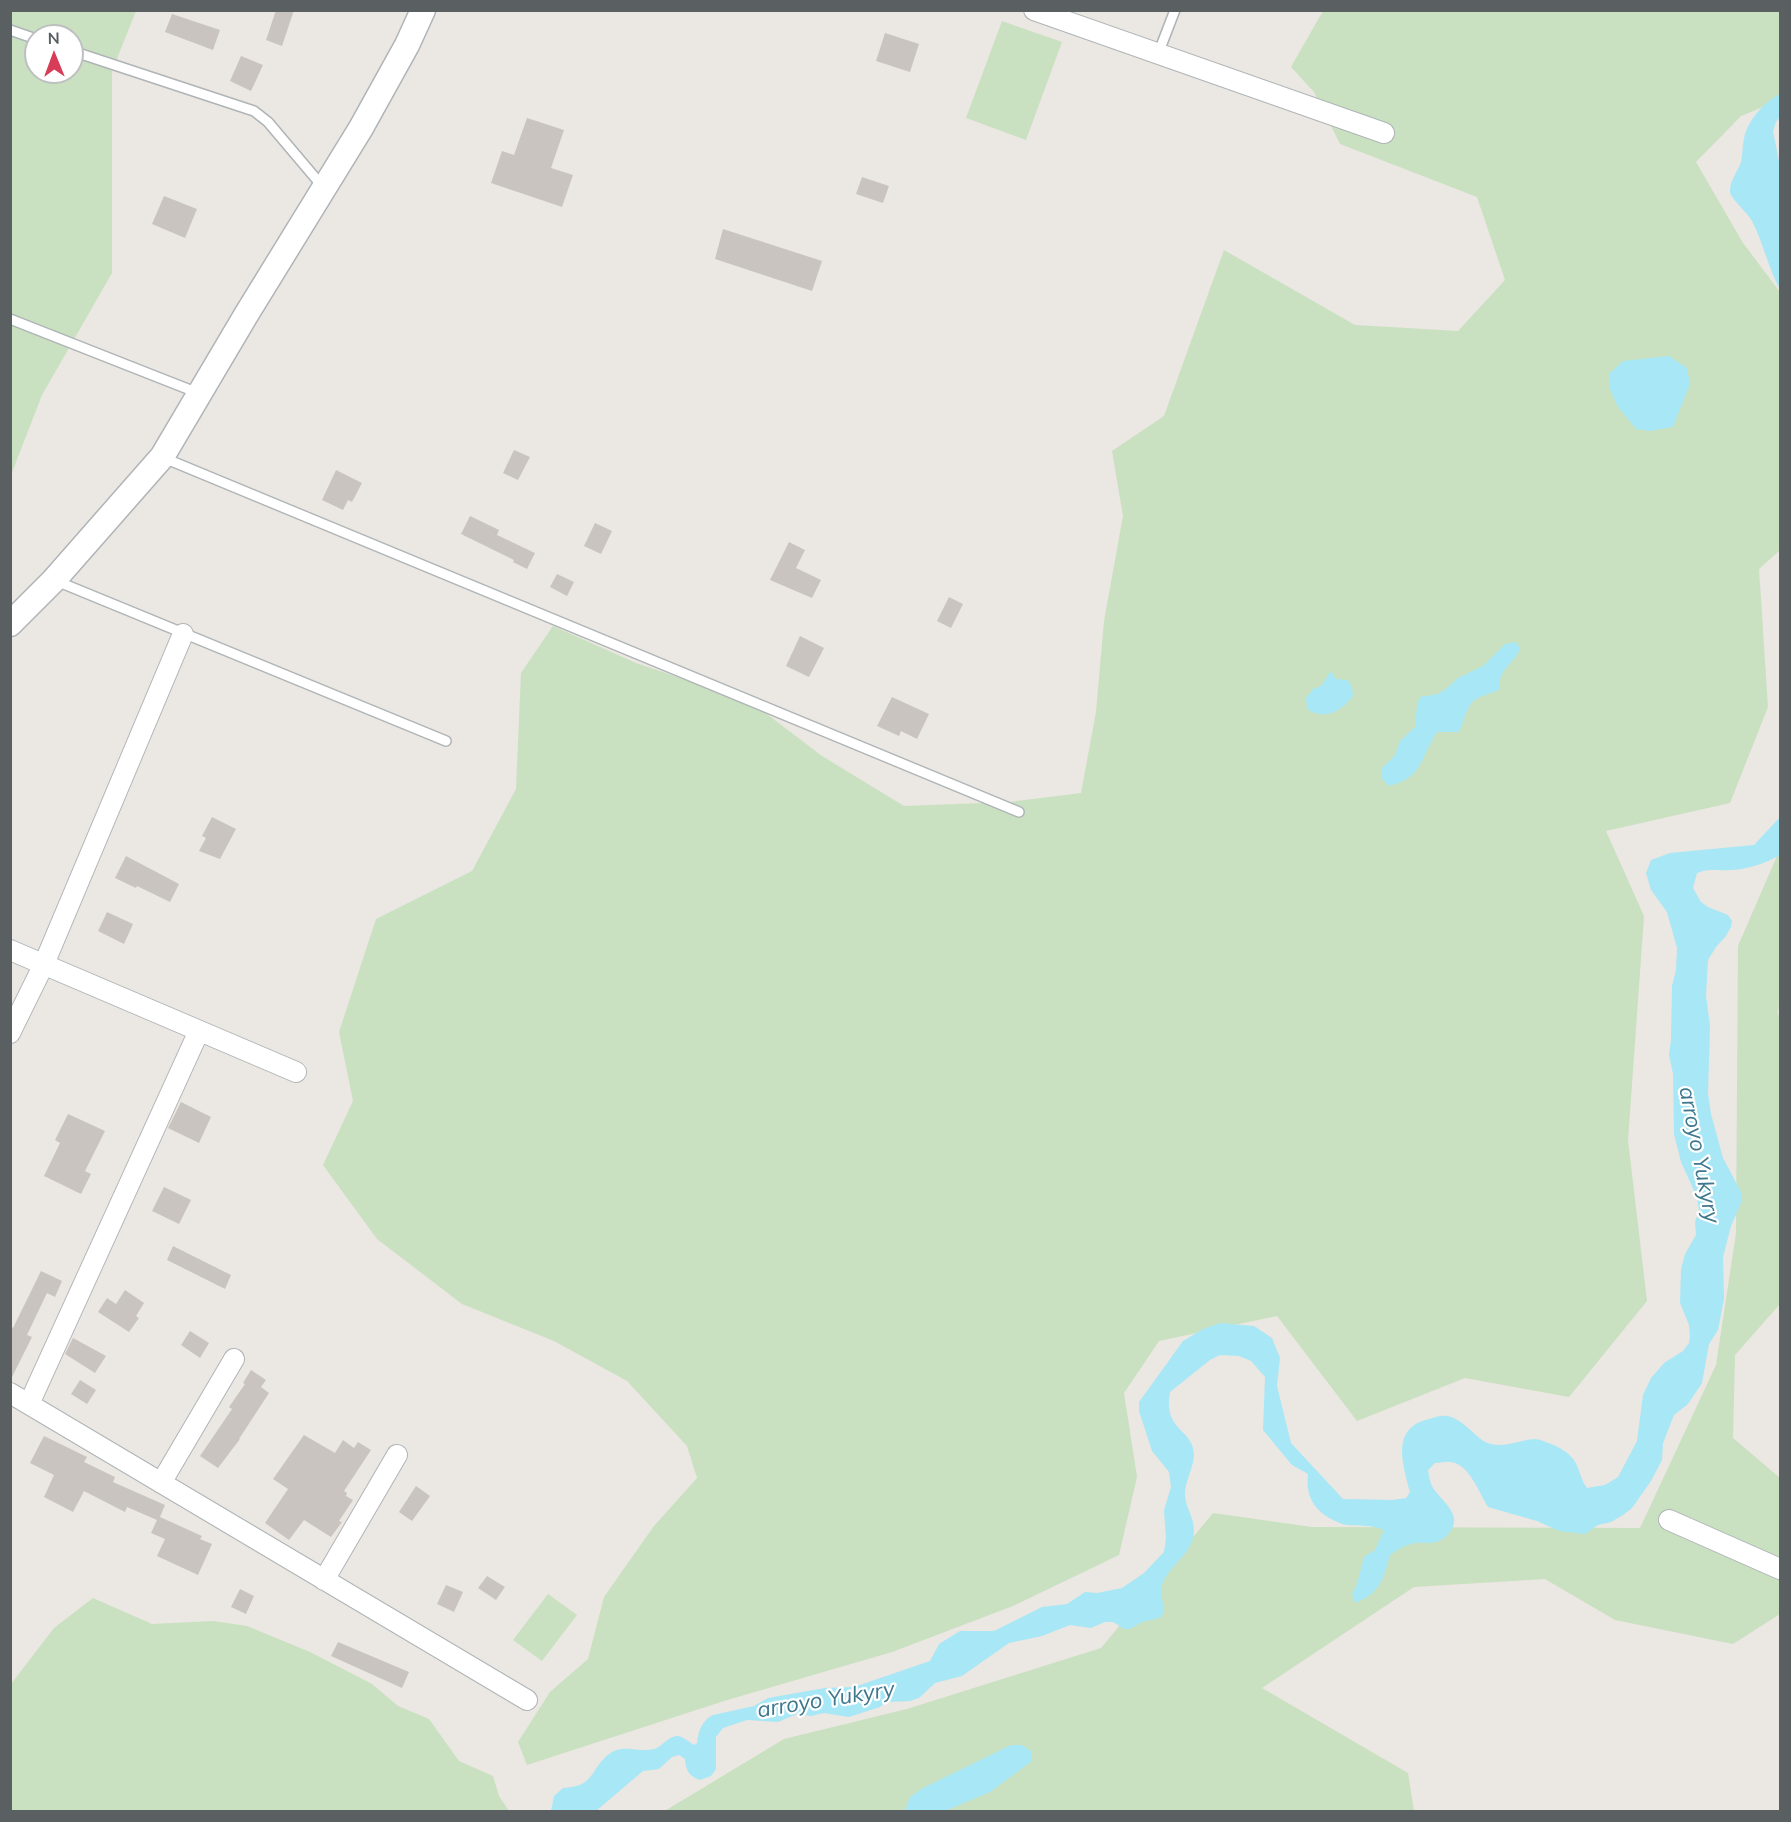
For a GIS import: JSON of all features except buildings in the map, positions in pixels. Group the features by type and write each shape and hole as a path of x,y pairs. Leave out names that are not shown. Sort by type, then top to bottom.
{"street":[{"path":"10,624 54,580 162,458 361,128 407,45 423,10"},
{"path":"1034,10 1384,132"},
{"path":"10,1033 44,964 183,634"},
{"path":"10,950 296,1072"},
{"path":"29,1404 199,1031"},
{"path":"161,1483 234,1359"},
{"path":"10,1393 527,1700"},
{"path":"324,1580 397,1455"},
{"path":"1669,1520 1780,1569"}],"lane":[{"path":"1158,54 1174,10"},
{"path":"84,55 254,111 268,122 324,188"},
{"path":"10,319 200,394"},
{"path":"162,458 1019,812"},
{"path":"54,580 447,741"}],"green space":[{"path":"11,11 136,11 112,71 112,273 42,395 11,475"},
{"path":"1323,11 1780,11 1780,100 1741,116 1696,162 1743,243 1780,292 1780,550 1759,569 1768,707 1730,803 1606,831 1644,916 1628,1140 1647,1301 1569,1397 1465,1378 1357,1421 1277,1316 1159,1341 1124,1393 1137,1477 1119,1555 1013,1606 892,1652 724,1701 527,1765 518,1742 550,1692 588,1659 604,1597 654,1526 697,1478 687,1446 627,1381 554,1341 462,1304 377,1239 323,1165 353,1101 339,1032 376,919 472,871 516,789 521,673 553,626 636,663 751,702 822,756 904,806 1009,802 1081,793 1096,712 1104,621 1123,516 1112,451 1164,416 1224,250 1355,325 1458,331 1505,280 1477,197 1340,144 1314,92 1291,67"},
{"path":"1002,21 1062,42 1026,140 966,118"},
{"path":"1780,849 1778,1013 1780,1020 1780,1304 1735,1355 1733,1438 1780,1478 1780,1614 1733,1644 1615,1620 1545,1579 1414,1587 1262,1688 1408,1773 1414,1811 663,1812 784,1739 907,1709 1101,1648 1213,1513 1312,1527 1640,1528 1716,1365 1736,1233 1738,946"},
{"path":"548,1594 577,1615 542,1661 513,1640"},
{"path":"93,1598 152,1624 213,1621 247,1626 310,1652 372,1684 398,1706 429,1719 459,1761 493,1776 499,1796 509,1811 11,1811 11,1684 54,1628"}],"water":[{"path":"1780,94 1780,117 1773,131 1780,166 1780,289 1752,221 1733,198 1730,188 1741,162 1743,142 1752,119 1762,107"},
{"path":"1669,356 1687,368 1690,384 1673,427 1650,431 1636,429 1618,407 1609,387 1610,373 1623,361"},
{"path":"1516,642 1520,649 1501,676 1499,690 1480,697 1472,703 1459,732 1437,732 1415,772 1408,778 1389,786 1382,779 1381,769 1395,755 1400,741 1415,727 1420,697 1438,694 1458,678 1483,666 1505,644"},
{"path":"1331,671 1336,679 1348,680 1353,696 1344,706 1332,713 1313,713 1307,709 1306,698 1313,689 1321,686"},
{"name":"arroyo Yukyry","path":"1780,817 1780,855 1763,863 1736,870 1701,871 1697,873 1693,888 1701,902 1728,915 1732,921 1726,936 1708,960 1706,996 1710,1026 1708,1093 1723,1158 1741,1192 1741,1203 1731,1226 1723,1257 1724,1299 1718,1330 1709,1344 1702,1383 1688,1404 1674,1415 1663,1443 1662,1460 1651,1481 1632,1508 1611,1522 1598,1525 1585,1534 1559,1531 1537,1521 1488,1507 1463,1467 1450,1462 1435,1463 1428,1470 1429,1477 1433,1488 1453,1514 1453,1526 1450,1532 1435,1542 1408,1545 1390,1555 1383,1578 1376,1590 1355,1603 1352,1594 1364,1557 1375,1550 1384,1530 1370,1526 1342,1524 1319,1511 1311,1499 1308,1474 1292,1465 1263,1430 1265,1377 1251,1361 1239,1356 1220,1355 1210,1360 1170,1392 1171,1415 1189,1439 1194,1454 1185,1494 1194,1530 1190,1546 1170,1570 1162,1585 1164,1612 1160,1618 1142,1622 1130,1629 1124,1629 1113,1622 1105,1622 1091,1628 1070,1625 1042,1636 1009,1643 962,1676 935,1683 919,1698 910,1701 886,1702 880,1707 849,1717 824,1713 811,1716 797,1714 778,1722 747,1720 723,1728 716,1737 716,1769 711,1776 700,1780 693,1777 687,1770 685,1759 679,1755 672,1757 659,1769 643,1771 596,1811 551,1811 554,1796 563,1788 573,1787 587,1781 603,1760 615,1751 654,1749 675,1736 682,1737 694,1745 697,1743 703,1723 713,1715 754,1706 768,1698 825,1688 854,1687 930,1661 939,1644 960,1631 994,1631 1042,1607 1067,1604 1085,1592 1097,1593 1122,1588 1144,1573 1164,1552 1166,1539 1164,1510 1171,1487 1169,1472 1152,1451 1139,1411 1139,1402 1183,1341 1203,1329 1220,1323 1254,1326 1272,1338 1280,1358 1277,1386 1291,1443 1343,1499 1406,1498 1410,1492 1403,1459 1404,1439 1409,1430 1417,1424 1443,1416 1456,1419 1484,1441 1494,1445 1534,1439 1557,1447 1574,1460 1587,1488 1605,1485 1618,1477 1637,1441 1643,1395 1651,1378 1664,1363 1683,1351 1689,1343 1689,1325 1680,1303 1681,1269 1685,1254 1696,1235 1695,1222 1699,1211 1697,1197 1681,1162 1674,1134 1673,1074 1669,1055 1672,986 1676,970 1677,948 1667,912 1651,890 1646,873 1651,860 1670,853 1754,845"},
{"path":"1011,1745 1022,1745 1031,1751 1032,1761 990,1792 945,1811 905,1811 910,1797 923,1788"}]}
